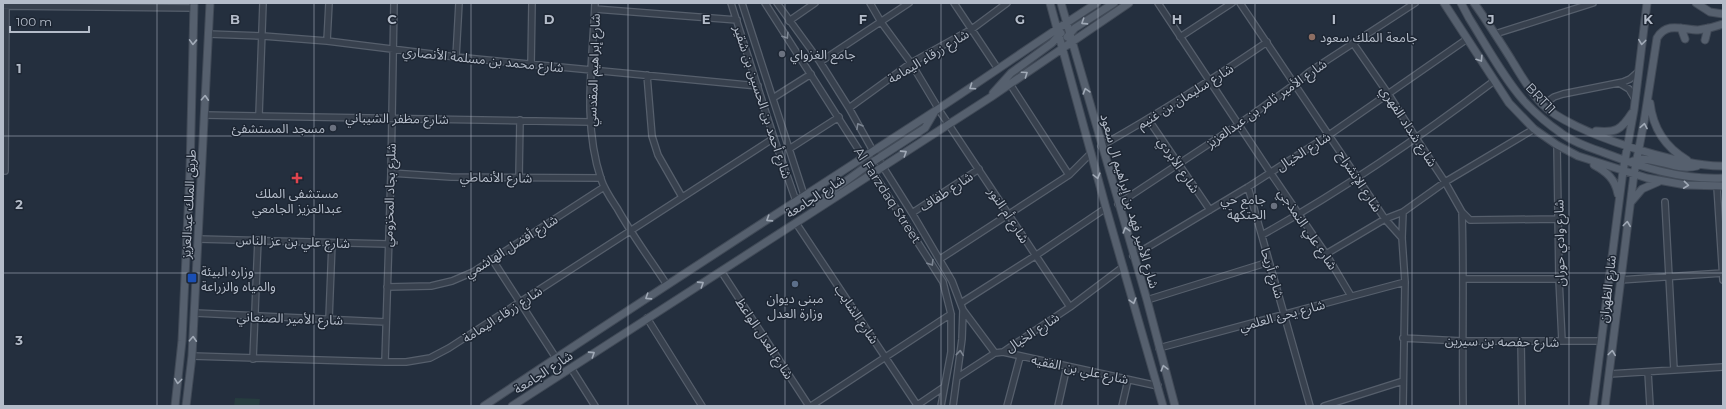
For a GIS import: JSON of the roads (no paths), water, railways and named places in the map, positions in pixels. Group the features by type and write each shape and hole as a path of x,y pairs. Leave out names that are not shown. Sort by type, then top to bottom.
{"main road":[{"name":"طريق الملك عبدالعزيز","path":"186,406 195,313 210,3"},
{"name":"شارع الأمير فهد بن إبراهيم ال سعود","path":"1050,3 1106,208 1163,406"},
{"name":"شارع الأمير فهد بن إبراهيم ال سعود","path":"1061,3 1175,406"},
{"name":"شارع الجامعة","path":"484,406 804,195 998,70 1057,28 1097,3"},
{"path":"1062,48 1069,34 1075,28 1114,3"},
{"name":"شارع الجامعة","path":"512,406 949,124 1129,3"},
{"path":"1444,3 1509,103 1534,129 1557,145 1607,172 1616,186 1619,200"},
{"path":"1457,3 1469,18"},
{"path":"1461,3 1469,18"},
{"path":"1474,3 1531,92 1543,105 1564,120 1585,130 1627,146 1698,165 1723,166"},
{"path":"1632,162 1627,146 1634,110 1647,3"},
{"path":"1696,3 1710,12 1723,14"},
{"name":"طريق الملك عبدالعزيز","path":"175,406 182,341 190,177 194,6"},
{"name":"BRT11","path":"1469,18 1515,88 1536,113 1561,134 1632,162 1664,172 1691,178 1723,178"},
{"path":"990,97 1006,77 1059,36 1066,22"},
{"path":"1632,162 1639,149 1657,38 1665,29 1673,27 1697,30 1723,24"},
{"path":"1681,28 1685,39"},
{"path":"1705,40 1708,28"},
{"path":"1648,94 1652,116 1661,137 1671,149 1698,165"},
{"path":"816,210 827,195 868,165 925,128 937,110"},
{"path":"1585,130 1613,132 1622,127 1634,110"},
{"path":"1578,156 1623,171 1661,181 1720,187"},
{"path":"1632,162 1646,160 1682,168 1698,165"},
{"name":"شارع الظهران","path":"1593,406 1623,171 1632,162"},
{"name":"شارع الظهران","path":"1606,406 1634,174 1632,162"},
{"path":"1630,204 1633,198 1642,189 1661,181"}],"street":[{"path":"259,115 263,3"},
{"path":"327,41 329,3"},
{"name":"شلرع بجاد المخزومي","path":"385,362 391,173 394,3"},
{"path":"456,57 459,3"},
{"path":"531,65 532,3"},
{"name":"شارع أحمد بن الحسين بن شقير","path":"731,3 774,138 796,201"},
{"name":"شارع أحمد بن الحسين بن شقير","path":"742,3 804,195"},
{"name":"Al Farzdaq Street","path":"765,3 943,282 950,314 951,352 941,406"},
{"name":"Al Farzdaq Street","path":"777,3 820,62 849,108 873,151 940,259 962,303 962,339 953,406"},
{"path":"789,21 815,3"},
{"path":"870,3 881,22 911,63 937,110"},
{"path":"820,62 909,3"},
{"path":"954,3 998,70"},
{"name":"شارع زرقاء اليمامة","path":"849,108 911,63 972,29 1007,3"},
{"name":"شارع علي النمذجي","path":"1158,3 1326,254 1351,296"},
{"path":"1180,37 1232,3"},
{"name":"شارع الإنشراح","path":"1240,3 1385,219 1402,238"},
{"name":"شارع الأمير ثامر بن عبدالعزيز","path":"1118,204 1239,124 1295,84 1309,72 1415,3"},
{"path":"1495,34 1593,3"},
{"path":"5,172 4,6 194,6"},
{"path":"595,6 737,20"},
{"name":"شارع إبراهيم المقدسي","path":"595,6 590,122 593,145 601,178 604,187 630,231 667,285"},
{"name":"شارع محمد بن مسلمة الأنصاري","path":"208,34 327,41 531,65 592,69 758,86"},
{"name":"شارع الخيال","path":"1133,256 1248,187 1330,135 1467,39"},
{"path":"745,47 755,42"},
{"name":"شارع سليمان بن غنيم","path":"1102,146 1148,120 1210,81 1267,42"},
{"name":"شارع شداد الفهري","path":"1353,43 1389,94 1445,182 1462,212 1470,220 1558,219"},
{"path":"1543,105 1554,97 1562,94 1619,83 1630,79 1638,72"},
{"path":"773,98 811,74"},
{"path":"647,75 652,136 658,155 682,197"},
{"path":"1262,235 1299,215 1358,177 1416,138 1494,80"},
{"path":"1619,83 1629,89 1635,99"},
{"path":"1010,84 1069,175"},
{"name":"شارع أم النور","path":"937,110 949,124 1070,307"},
{"name":"شارع مظفر الشيباني","path":"204,115 590,122"},
{"path":"789,149 839,117"},
{"path":"519,178 520,120"},
{"name":"شارع الأبردي","path":"1148,120 1210,210"},
{"path":"1326,254 1385,219 1403,212 1445,182 1534,129"},
{"name":"شارع زرقاء اليمامة","path":"192,356 385,362 406,362 430,358 449,348 774,138"},
{"name":"شارع وادي حوران","path":"1557,145 1559,279 1562,341"},
{"path":"940,259 1069,175 1091,153"},
{"name":"شارع طفاف","path":"912,213 979,169"},
{"name":"شارع الأنماطي","path":"391,173 451,177 601,178"},
{"name":"شارع أفضل الهاشمي","path":"387,288 430,286 452,281 473,272 604,187"},
{"name":"شارع أريحا","path":"1248,187 1310,406"},
{"path":"1720,187 1723,280"},
{"path":"1665,202 1674,370"},
{"path":"962,303 1106,208"},
{"name":"شارع الإنشراح","path":"1403,212 1402,238 1405,282 1403,406"},
{"name":"شارع شداد الفهري","path":"1462,212 1464,279 1462,341 1463,406"},
{"name":"شارع الشايب","path":"796,223 886,357 916,405"},
{"name":"شارع علي بن عز الناس","path":"198,239 388,244"},
{"path":"253,358 258,240"},
{"path":"329,319 332,243"},
{"path":"492,259 556,358"},
{"path":"1146,300 1269,262"},
{"name":"شارع الخيال","path":"958,377 994,353 1003,352 1070,307 1123,267"},
{"name":"شارع العدل الواعظ","path":"721,271 810,406"},
{"path":"1620,280 1723,273"},
{"path":"1464,279 1559,279"},
{"name":"شارع يحئ العلمي","path":"1159,348 1405,282"},
{"path":"963,310 994,353"},
{"name":"شارع الأمير الصنعاني","path":"195,313 254,317 386,322"},
{"path":"810,406 950,314"},
{"path":"647,318 702,406"},
{"name":"شارع حفصه بن سيرين","path":"1403,338 1462,341 1601,341"},
{"path":"1521,341 1522,406"},
{"name":"شارع علي بن الفقيه","path":"1003,352 1158,386"},
{"path":"1008,406 1020,356"},
{"path":"1058,406 1067,366"},
{"path":"1609,374 1723,367"},
{"path":"570,368 595,406"},
{"path":"1648,372 1650,406"},
{"path":"1122,406 1128,380"},
{"path":"1324,406 1403,382"},
{"path":"916,405 944,388"}],"place":[{"name":"جامعة الملك سعود","path":"1312,37"},
{"name":"جامع الغزواي","path":"782,54"},
{"name":"مسجد المستشفئ","path":"333,128"},
{"name":"مستشفى الملك عبدالعزيز الجامعي","path":"297,178"},
{"name":"جامع حي الجتكهة","path":"1274,206"},
{"name":"وزاره البيئة والمياه والزراعة","path":"192,278"},
{"name":"مبنى ديوان وزارة العدل","path":"795,284"}]}
